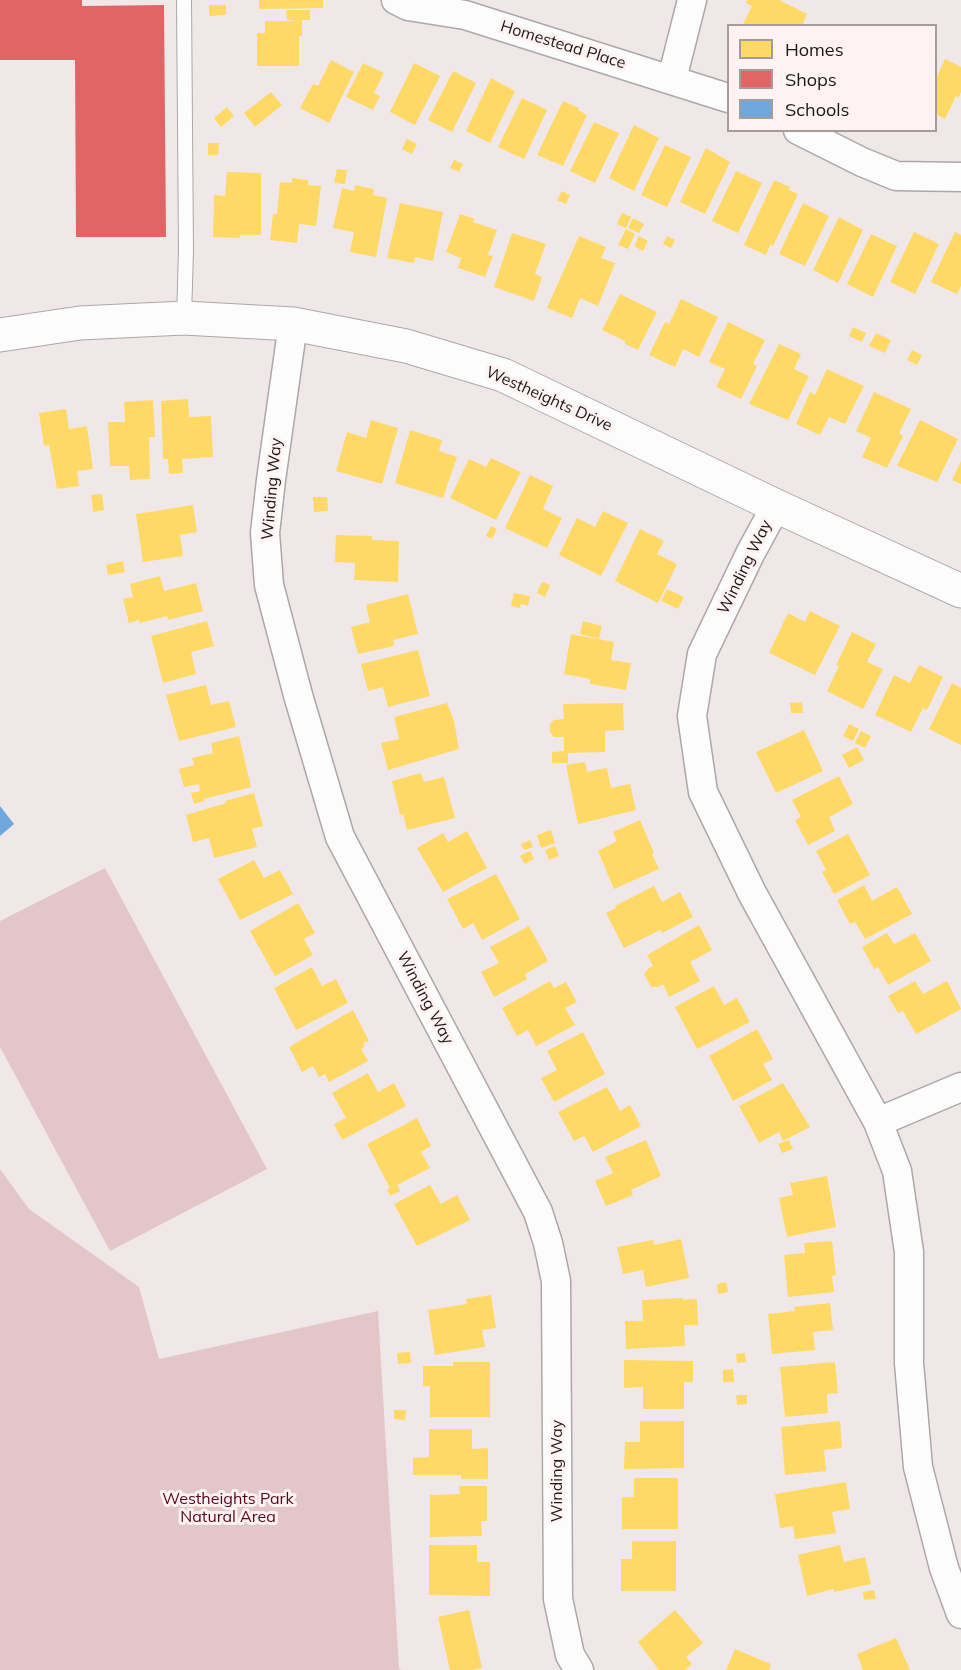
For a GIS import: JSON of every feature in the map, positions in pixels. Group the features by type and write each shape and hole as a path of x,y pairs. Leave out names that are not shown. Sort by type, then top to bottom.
{"street":[{"name":"Homestead Place","path":"396,0 408,6 465,15 727,97"},
{"path":"672,79 692,0"},
{"path":"802,132 896,176 961,177"},
{"name":"Westheights Drive","path":"0,335 80,323 184,318 293,324 406,346 503,375 776,506 961,591"},
{"name":"Winding Way","path":"293,324 270,480 266,533 269,585 298,695 340,837 538,1212 548,1243 556,1281 558,1599 570,1655 579,1670"},
{"name":"Winding Way","path":"776,506 702,654 692,716 703,792 752,893 879,1122 897,1171 909,1252 909,1363 918,1467 944,1568 961,1614"},
{"path":"879,1122 961,1087"}],"lane":[{"path":"184,0 186,250 184,318"}],"green space":[{"path":"105,868 267,1169 110,1251 0,1047 0,921"},
{"name":"Westheights Park Natural Area","path":"0,1169 29,1209 139,1287 159,1359 378,1311 399,1668 401,1670 0,1670"}],"building: Homes":[{"path":"259,0 323,0 323,8 259,9"},
{"path":"747,0 779,0 807,14 803,24 743,24 752,6 746,3"},
{"path":"209,5 226,5 226,15 209,16"},
{"path":"286,10 310,10 310,20 302,20 302,36 299,36 299,66 257,66 257,33 265,33 265,21 297,21 287,20"},
{"path":"945,59 961,67 961,92 958,98 956,96 945,119 937,115 937,77"},
{"path":"331,60 354,72 329,123 300,108 313,84 318,86"},
{"path":"363,63 384,73 374,93 380,96 373,110 346,97"},
{"path":"414,63 440,76 415,125 390,112"},
{"path":"453,71 476,83 452,132 428,120"},
{"path":"491,78 515,91 490,143 466,131"},
{"path":"271,92 282,105 255,127 244,113"},
{"path":"522,98 547,110 524,159 498,147"},
{"path":"563,101 579,108 578,110 587,115 563,166 537,155"},
{"path":"227,107 234,116 221,127 214,118"},
{"path":"594,122 619,133 595,183 570,171"},
{"path":"634,125 659,138 634,191 609,178"},
{"path":"407,139 417,144 412,154 402,149"},
{"path":"208,143 219,143 218,155 208,155"},
{"path":"665,145 691,157 667,207 641,195"},
{"path":"706,148 730,162 705,214 680,202"},
{"path":"454,160 463,164 459,172 450,168"},
{"path":"337,169 347,170 345,184 334,183"},
{"path":"736,171 762,183 738,233 712,221"},
{"path":"227,172 261,173 261,235 240,235 240,238 213,237 214,195 225,196"},
{"path":"292,178 308,180 308,185 321,186 316,226 299,224 297,243 270,240 273,214 277,214 280,182 292,183"},
{"path":"774,180 790,187 789,190 798,194 773,246 770,245 766,255 744,245"},
{"path":"355,185 374,189 373,195 387,198 376,257 350,252 354,232 333,228 342,188 354,191"},
{"path":"562,191 570,195 566,204 557,200"},
{"path":"400,203 443,212 433,261 415,257 414,263 387,258"},
{"path":"803,203 829,216 805,266 779,254"},
{"path":"622,213 631,217 626,228 617,224"},
{"path":"460,214 475,219 473,222 497,230 488,255 493,256 485,277 458,268 461,258 446,252"},
{"path":"839,217 863,230 838,283 813,270"},
{"path":"633,218 644,224 639,233 628,228"},
{"path":"626,229 635,234 628,249 618,245"},
{"path":"914,232 939,244 915,294 890,282"},
{"path":"955,232 961,235 961,286 957,294 931,282"},
{"path":"512,233 546,244 535,274 542,277 534,301 494,287"},
{"path":"871,234 897,246 873,297 847,284"},
{"path":"579,236 606,247 601,258 615,263 598,306 580,298 572,318 547,308"},
{"path":"639,236 648,241 643,251 634,246"},
{"path":"667,236 675,240 671,248 663,244"},
{"path":"620,294 657,312 638,350 602,330"},
{"path":"681,299 718,317 699,357 683,349 675,367 649,355 665,322 669,324"},
{"path":"728,322 765,340 753,364 757,366 741,399 716,387 725,369 709,362"},
{"path":"853,327 866,333 862,342 849,336"},
{"path":"876,333 891,340 885,353 869,346"},
{"path":"779,344 801,354 794,369 809,376 788,420 749,404"},
{"path":"912,350 922,355 917,365 907,360"},
{"path":"827,369 864,386 845,424 829,417 820,435 796,424 810,392 815,395"},
{"path":"874,392 911,409 899,433 903,436 887,468 862,457 871,438 856,431"},
{"path":"188,399 189,417 211,416 213,457 182,459 183,473 169,474 168,459 163,459 161,401"},
{"path":"153,400 155,437 149,437 150,479 130,480 129,466 110,466 108,422 125,422 124,402"},
{"path":"66,409 69,429 87,426 93,469 77,471 79,486 57,489 49,445 44,446 39,413"},
{"path":"371,420 398,428 382,484 336,471 347,432 366,438"},
{"path":"920,420 958,439 937,482 897,466"},
{"path":"410,430 442,440 439,451 457,457 443,498 395,483"},
{"path":"491,458 521,472 496,520 450,498 469,459 486,467"},
{"path":"961,461 961,484 952,480"},
{"path":"530,475 553,486 543,509 562,518 547,548 505,528"},
{"path":"102,494 104,510 93,512 91,495"},
{"path":"313,497 327,497 328,511 314,512"},
{"path":"193,505 197,532 180,535 183,556 143,562 136,514"},
{"path":"603,511 628,523 601,576 559,555 577,518 595,527"},
{"path":"491,526 497,529 492,539 486,536"},
{"path":"640,529 664,541 657,554 677,564 658,603 615,581"},
{"path":"336,535 372,536 372,540 399,541 398,582 354,580 355,563 335,562"},
{"path":"123,561 125,572 108,575 106,565"},
{"path":"160,576 164,591 196,583 203,611 168,620 167,616 140,623 139,620 129,623 123,599 133,597 130,584"},
{"path":"542,582 550,585 545,597 537,593"},
{"path":"667,589 684,597 678,609 661,601"},
{"path":"514,593 530,596 528,606 521,604 520,608 511,606"},
{"path":"408,594 418,634 393,640 394,646 358,654 351,627 370,622 366,605"},
{"path":"810,611 840,626 815,675 769,653 788,613 805,622"},
{"path":"207,621 214,646 191,652 196,674 163,683 151,636"},
{"path":"583,621 602,626 599,639 580,634"},
{"path":"852,632 876,644 867,662 883,669 863,709 827,691 839,666 836,665"},
{"path":"571,634 614,642 611,660 631,663 626,690 590,684 590,679 564,674"},
{"path":"418,650 430,696 388,707 383,687 368,691 361,664"},
{"path":"919,665 943,677 927,710 923,708 911,732 875,715 894,675 910,683"},
{"path":"952,683 961,688 961,745 929,729"},
{"path":"206,685 211,705 229,701 236,727 179,741 166,695"},
{"path":"802,702 803,713 791,713 790,703"},
{"path":"447,703 454,721 459,749 388,770 381,743 399,739 394,717"},
{"path":"623,703 624,730 605,731 605,752 568,753 568,763 552,763 552,752 564,751 564,737 554,737 550,732 550,724 554,720 564,719 563,704"},
{"path":"849,724 859,729 853,741 843,736"},
{"path":"804,730 823,771 776,793 756,752"},
{"path":"861,731 871,736 865,748 855,743"},
{"path":"239,736 251,787 204,799 194,804 191,793 200,791 199,784 184,787 179,769 194,765 192,758 213,753 211,743"},
{"path":"857,747 864,760 849,768 842,755"},
{"path":"585,762 587,772 607,768 611,788 630,784 636,810 578,824 566,765"},
{"path":"421,773 424,782 444,777 455,818 407,830 403,814 400,815 392,781"},
{"path":"839,776 853,804 829,817 835,831 808,845 795,820 801,817 792,800"},
{"path":"254,793 263,826 252,829 257,847 214,858 209,838 193,842 186,815"},
{"path":"640,820 659,869 614,889 598,851 617,841 613,832"},
{"path":"551,830 555,843 541,848 537,835"},
{"path":"467,831 487,868 443,892 417,848 443,833 448,842"},
{"path":"848,834 870,875 834,894 822,872 826,870 816,851"},
{"path":"530,840 533,847 524,850 521,844"},
{"path":"555,846 559,856 549,860 545,850"},
{"path":"530,851 534,859 525,864 520,856"},
{"path":"254,860 264,878 280,870 293,894 240,920 218,879"},
{"path":"496,874 520,919 482,940 473,923 463,929 447,899"},
{"path":"864,885 872,901 897,887 912,914 865,939 855,922 850,924 837,900"},
{"path":"654,886 662,902 680,892 693,917 662,933 660,930 624,948 606,913"},
{"path":"298,903 315,933 304,939 313,955 275,976 250,931"},
{"path":"699,925 712,950 690,962 700,981 669,997 663,984 651,987 644,974 653,966 647,955"},
{"path":"529,926 548,961 525,974 527,979 494,997 481,972 499,963 490,947"},
{"path":"887,933 894,944 915,933 931,961 888,985 878,967 874,969 862,947"},
{"path":"312,967 322,986 336,979 348,1003 296,1030 274,988"},
{"path":"550,981 554,988 566,982 577,1002 565,1008 575,1025 536,1046 528,1030 517,1036 502,1008"},
{"path":"915,981 923,994 947,981 961,1009 916,1034 903,1011 898,1013 888,996"},
{"path":"714,986 724,1005 737,998 750,1022 697,1049 675,1007"},
{"path":"353,1010 369,1041 363,1043 365,1046 361,1049 368,1061 329,1082 325,1074 319,1077 313,1066 302,1072 289,1047"},
{"path":"757,1029 773,1059 763,1064 772,1080 733,1101 709,1056"},
{"path":"583,1032 605,1074 554,1102 541,1078 557,1070 547,1051"},
{"path":"368,1073 378,1092 394,1083 406,1106 342,1140 334,1124 346,1118 332,1093"},
{"path":"783,1083 810,1127 783,1141 779,1132 759,1143 739,1106"},
{"path":"607,1087 620,1111 630,1105 641,1126 593,1152 584,1136 574,1141 558,1112"},
{"path":"417,1118 431,1146 421,1152 430,1168 397,1185 400,1191 390,1196 387,1190 390,1188 367,1144"},
{"path":"646,1140 661,1176 631,1190 633,1195 606,1206 595,1181 613,1173 605,1157"},
{"path":"789,1140 793,1149 782,1153 778,1144"},
{"path":"827,1176 836,1227 787,1237 779,1198 793,1195 790,1183"},
{"path":"430,1185 441,1204 457,1195 470,1220 417,1246 394,1204"},
{"path":"681,1239 689,1278 646,1287 643,1270 623,1274 617,1247 653,1240 654,1245"},
{"path":"832,1241 836,1275 832,1276 834,1292 788,1297 784,1255 805,1253 804,1243"},
{"path":"726,1282 728,1292 718,1294 717,1284"},
{"path":"491,1295 496,1328 482,1330 485,1347 435,1355 428,1310 467,1304 466,1299"},
{"path":"683,1298 683,1300 697,1299 698,1325 684,1325 685,1346 626,1349 625,1321 643,1321 642,1300"},
{"path":"830,1303 833,1330 813,1332 815,1350 772,1354 768,1314 795,1311 794,1307"},
{"path":"410,1352 411,1363 398,1364 397,1353"},
{"path":"745,1353 746,1362 737,1363 736,1354"},
{"path":"624,1360 693,1361 693,1382 684,1382 684,1409 643,1409 643,1387 624,1388"},
{"path":"453,1362 490,1362 490,1417 430,1417 430,1386 423,1386 423,1366 453,1366"},
{"path":"835,1362 838,1393 827,1394 828,1413 785,1417 780,1367"},
{"path":"733,1369 734,1382 723,1382 723,1370"},
{"path":"736,1395 747,1395 747,1404 737,1405"},
{"path":"394,1410 406,1410 405,1420 394,1419"},
{"path":"640,1421 684,1421 684,1468 624,1469 625,1442 640,1442"},
{"path":"840,1421 842,1448 824,1450 826,1471 785,1475 781,1427"},
{"path":"429,1429 472,1429 472,1449 488,1448 488,1479 461,1479 461,1475 413,1475 413,1458 429,1457"},
{"path":"634,1478 678,1478 678,1529 622,1529 622,1497 634,1497"},
{"path":"846,1482 850,1509 832,1512 836,1533 795,1539 793,1526 780,1528 775,1494"},
{"path":"459,1486 487,1486 487,1521 481,1521 482,1536 430,1537 430,1495 460,1494"},
{"path":"632,1541 676,1541 676,1591 621,1591 621,1559 632,1559"},
{"path":"429,1545 477,1545 477,1562 490,1562 490,1596 429,1595"},
{"path":"840,1545 844,1562 865,1557 871,1584 834,1592 833,1589 807,1596 798,1555"},
{"path":"874,1590 876,1599 864,1600 863,1592"},
{"path":"469,1610 482,1668 450,1670 438,1617"},
{"path":"675,1610 703,1643 686,1657 692,1664 685,1670 659,1670 638,1642"},
{"path":"896,1638 910,1670 863,1670 857,1654"},
{"path":"735,1649 771,1664 769,1670 726,1670"}],"building: Shops":[{"path":"0,0 82,0 82,6 164,5 166,237 76,237 75,60 0,60"}],"building: Schools":[{"path":"0,806 14,824 0,836"}]}
